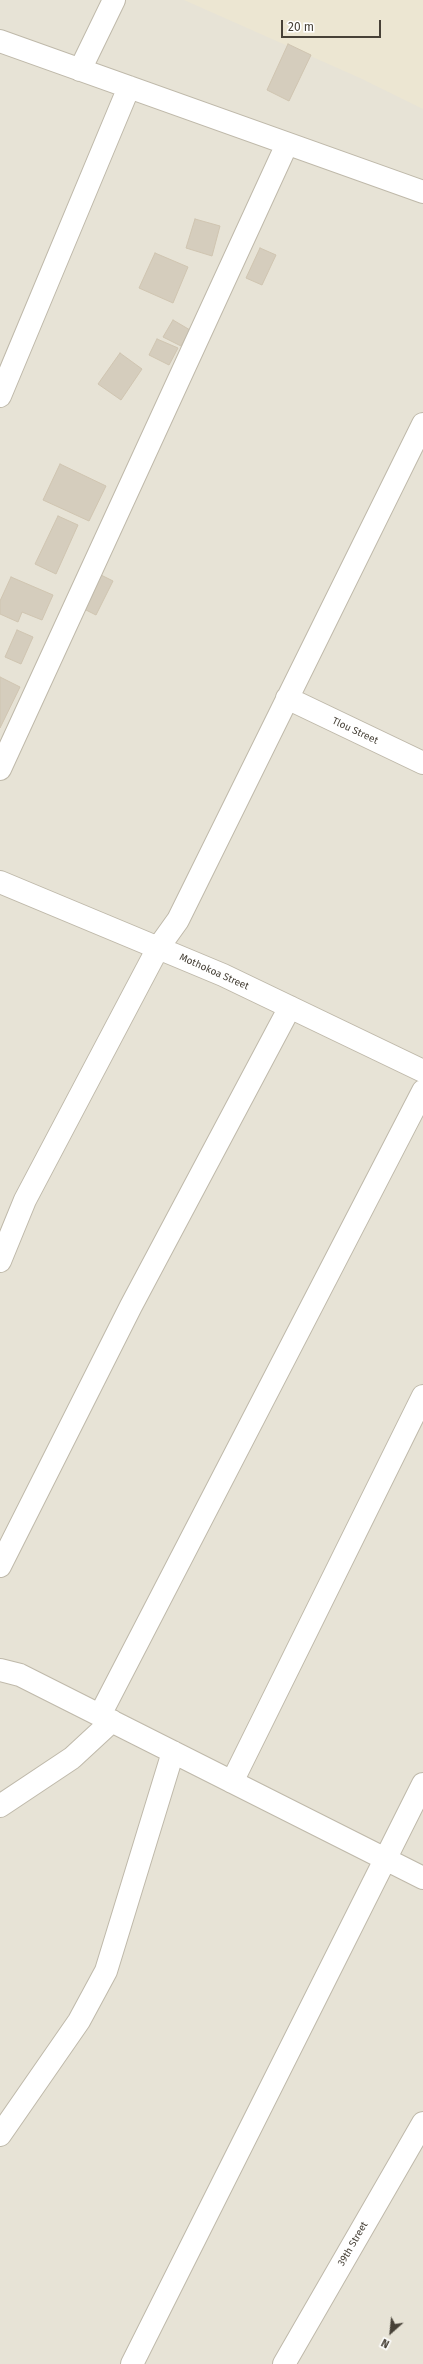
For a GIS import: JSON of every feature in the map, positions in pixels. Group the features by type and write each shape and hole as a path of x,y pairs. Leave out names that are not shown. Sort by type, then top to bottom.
{"street":[{"path":"80,70 114,0"},
{"path":"0,41 423,192"},
{"path":"0,396 128,87"},
{"path":"0,769 288,144"},
{"path":"0,1261 25,1200 158,948 178,920 287,698 417,449 423,424"},
{"name":"Tlou Street","path":"287,698 423,763"},
{"name":"Mothokoa Street","path":"0,882 223,975 423,1071"},
{"path":"0,1566 131,1306 290,1007"},
{"path":"0,1806 72,1758 106,1718 423,1091"},
{"path":"232,1782 423,1396"},
{"path":"0,1670 20,1675 423,1878"},
{"path":"0,2134 79,2021 106,1971 173,1752"},
{"path":"132,2364 423,1784"},
{"name":"39th Street","path":"284,2364 423,2123"}],"shaded area":[{"path":"0,0 423,0 423,2364 0,2364"},
{"path":"184,0 423,0 423,109 360,78"}],"building":[{"path":"288,44 311,55 289,101 267,90"},
{"path":"195,219 220,226 212,256 186,248"},
{"path":"260,248 276,255 262,285 246,278"},
{"path":"155,253 188,267 173,303 139,288"},
{"path":"173,320 190,330 181,346 163,337"},
{"path":"157,339 178,348 169,365 149,355"},
{"path":"120,353 142,369 121,400 98,384"},
{"path":"60,464 106,486 89,521 43,500"},
{"path":"58,516 78,525 56,574 35,564"},
{"path":"101,575 113,581 96,615 84,609"},
{"path":"11,577 53,595 42,620 22,612 18,622 0,614 0,601"},
{"path":"17,630 33,637 21,664 5,657"},
{"path":"0,677 20,687 0,728"}]}
